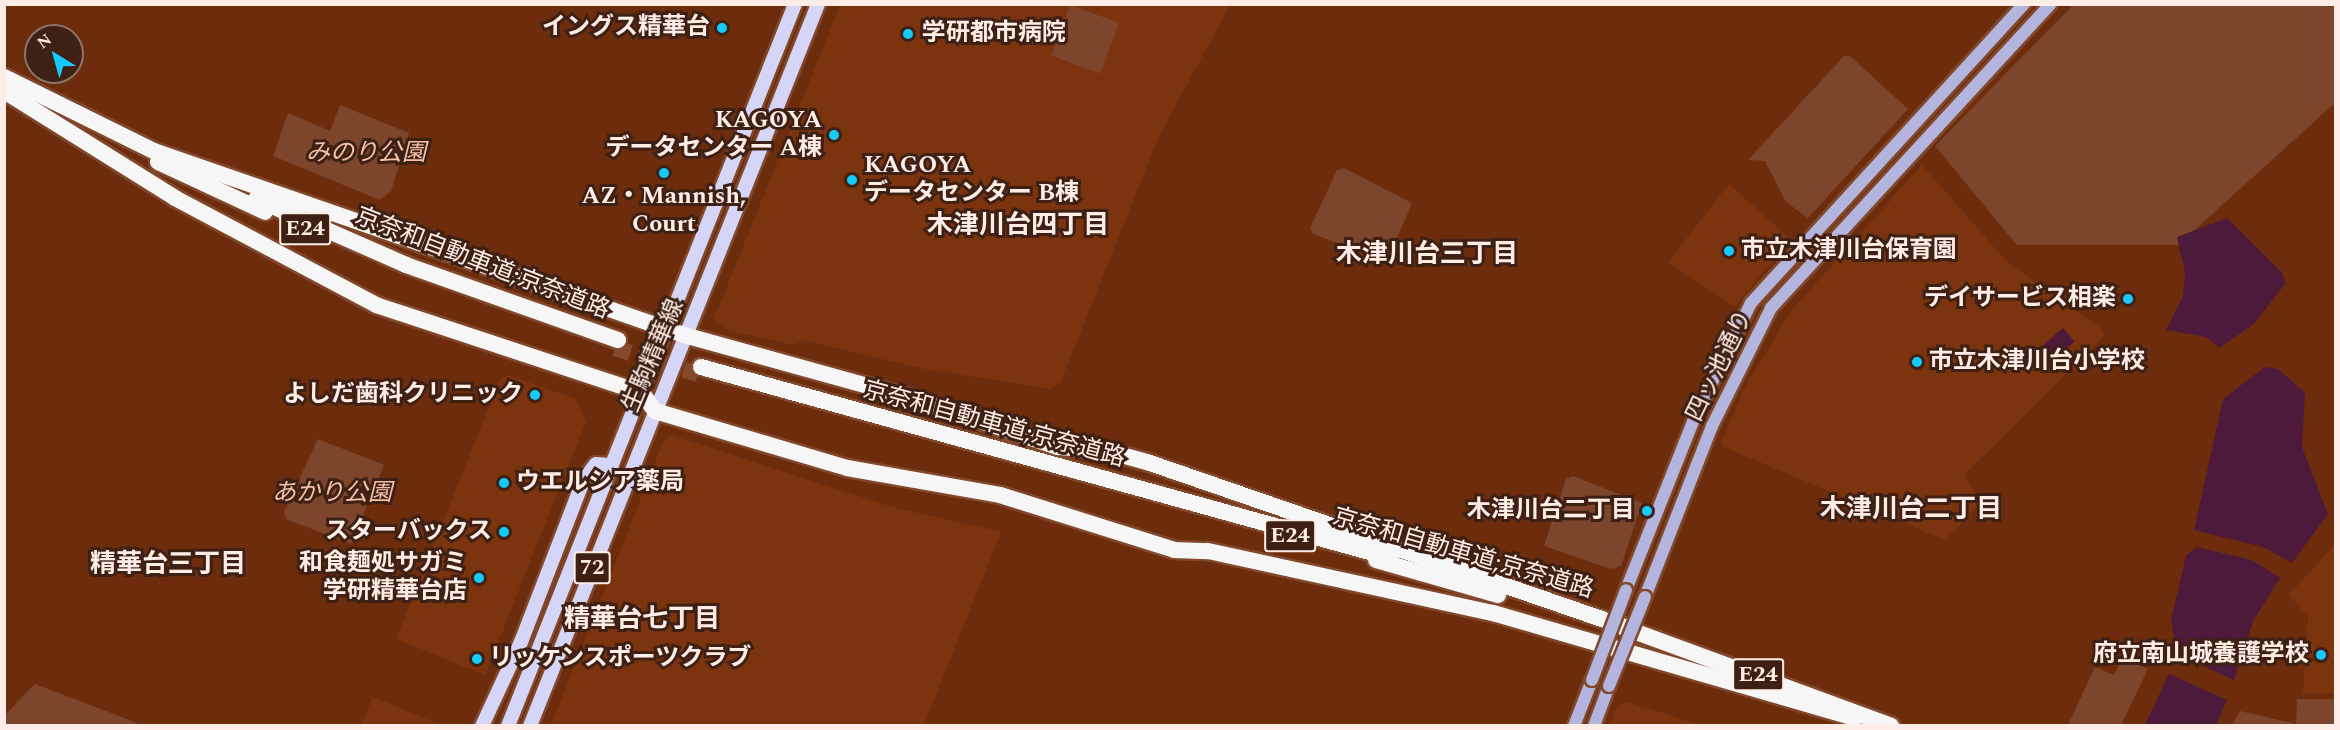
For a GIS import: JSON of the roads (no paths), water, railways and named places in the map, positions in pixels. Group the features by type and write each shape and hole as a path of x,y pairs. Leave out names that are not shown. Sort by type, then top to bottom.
{"highway":[{"name":"京奈和自動車道;京奈道路","path":"4,77 154,151 405,265 617,344 332,240 184,175 4,84"},
{"path":"4,91 175,198 376,305 642,393 655,411 847,468 1000,495 1174,550 1208,551 1492,613 1855,718"},
{"path":"154,151 677,332 915,399 1058,447 1104,450 1150,463 1624,627"},
{"name":"京奈和自動車道;京奈道路","path":"1873,726 1623,633 1462,585 699,371 1624,627 1892,726"}],"main road":[{"name":"生駒精華線","path":"530,726 655,411 677,332 795,4"},
{"name":"生駒精華線","path":"508,726 547,624 642,393 677,332 818,4"},
{"name":"四ッ池通り","path":"1574,726 1694,419 1751,303 1801,242 2024,4"},
{"name":"四ッ池通り","path":"1594,726 1712,426 1771,308 2051,4"},
{"path":"482,726 589,469 612,465"},
{"path":"538,595 547,624"}],"tunnel":[{"path":"615,348 698,374"}],"place":[{"name":"イングス精華台","path":"722,28"},
{"name":"学研都市病院","path":"908,34"},
{"name":"KAGOYA データセンター A棟","path":"834,135"},
{"name":"AZ・Mannish, Court","path":"664,173"},
{"name":"KAGOYA データセンター B棟","path":"852,180"},
{"name":"市立木津川台保育園","path":"1729,251"},
{"name":"デイサービス相楽","path":"2128,299"},
{"name":"市立木津川台小学校","path":"1917,362"},
{"name":"よしだ歯科クリニック","path":"535,395"},
{"name":"ウエルシア薬局","path":"504,483"},
{"name":"木津川台二丁目","path":"1647,511"},
{"name":"スターバックス","path":"504,532"},
{"name":"和食麺処サガミ 学研精華台店","path":"479,578"},
{"name":"府立南山城養護学校","path":"2321,655"},
{"name":"リッケンスポーツクラブ","path":"477,659"}],"district":[{"name":"木津川台四丁目","path":"1018,226"},
{"name":"木津川台三丁目","path":"1427,255"},
{"name":"木津川台二丁目","path":"1911,510"},
{"name":"精華台三丁目","path":"168,565"},
{"name":"精華台七丁目","path":"642,620"}],"park label":[{"name":"みのり公園","path":"366,154"},
{"name":"あかり公園","path":"332,494"}]}
